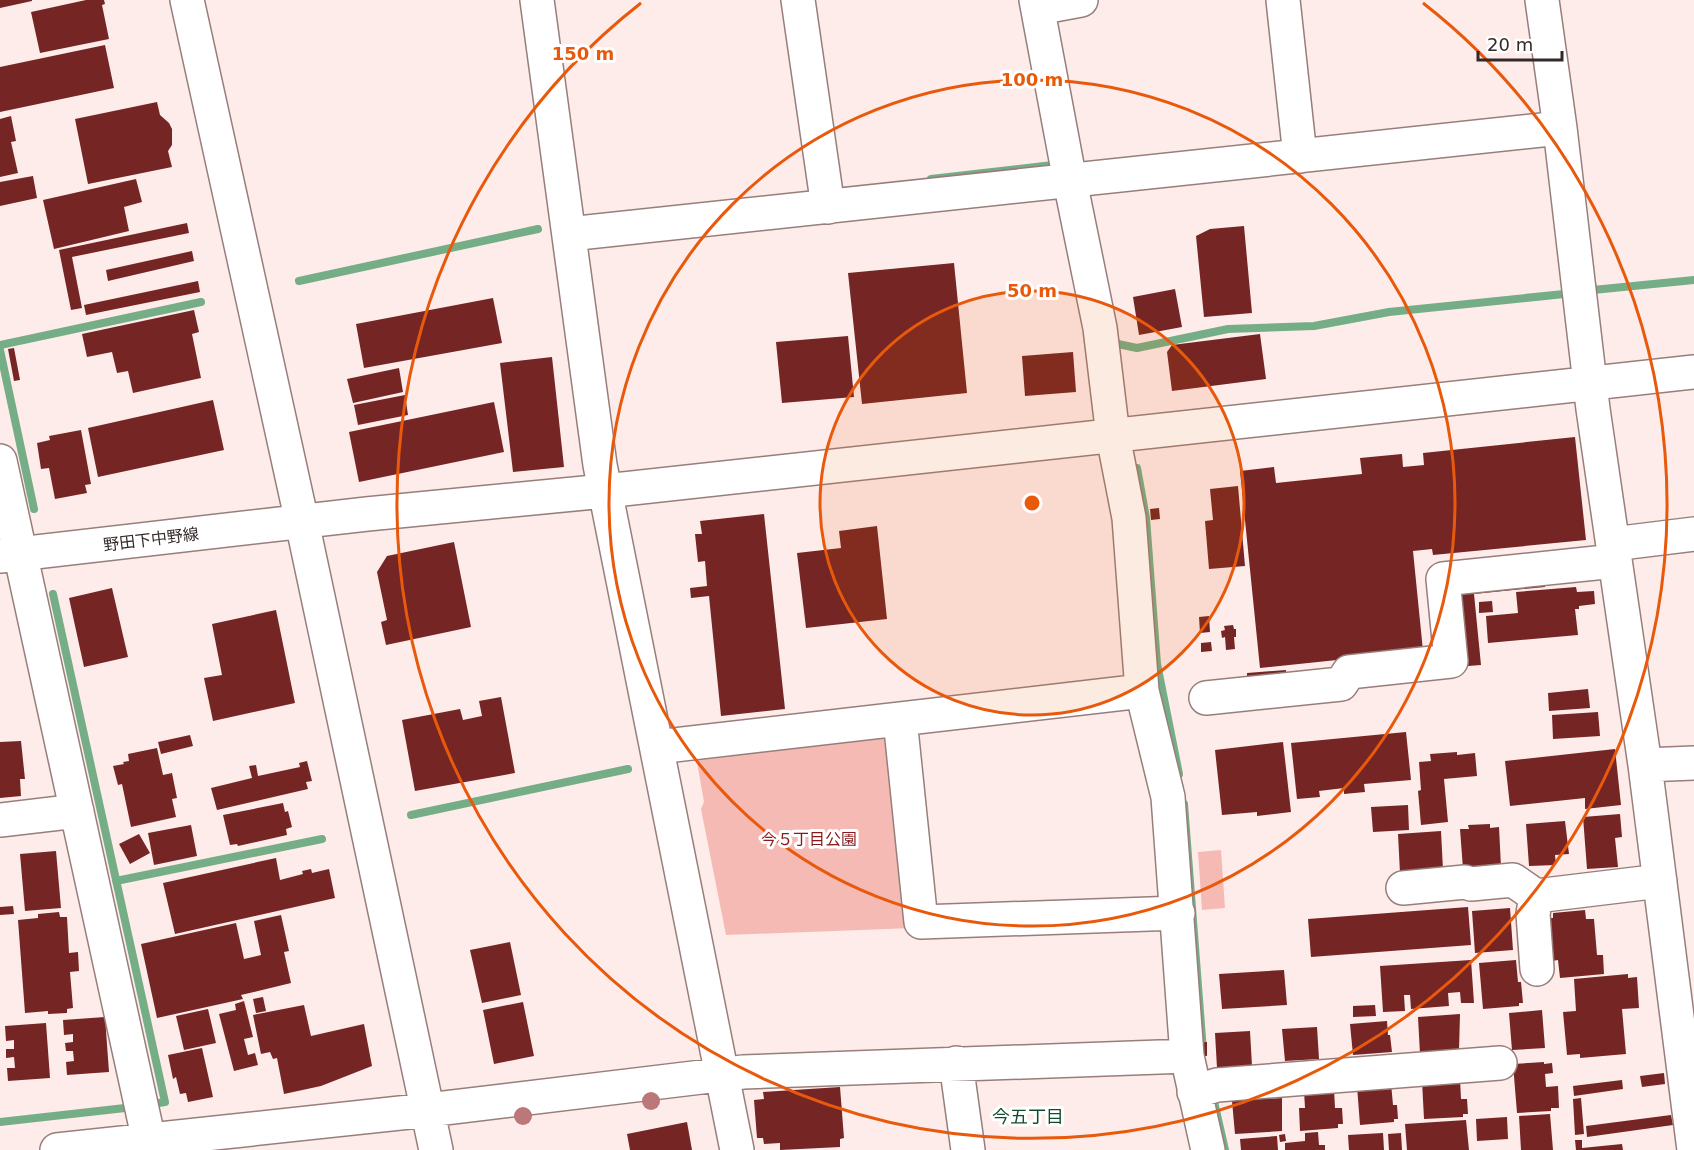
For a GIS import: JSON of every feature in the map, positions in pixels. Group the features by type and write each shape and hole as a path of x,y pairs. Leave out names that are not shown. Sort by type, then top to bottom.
{"street":[{"path":"187,0 302,522 436,1150"},
{"path":"537,0 605,491 720,1075 737,1150"},
{"path":"798,0 828,207"},
{"path":"1283,0 1300,156"},
{"path":"1542,0 1591,383 1645,765 1694,1150"},
{"path":"1051,4 1074,173 1100,328 1113,436 1129,518 1142,691 1168,797 1187,1056 1205,1088 1208,1150"},
{"path":"569,234 828,207 1074,173 1300,156 1560,128"},
{"name":"野田下中野線","path":"10,555 1694,372"},
{"path":"0,460 10,555 77,811 145,1126"},
{"path":"1206,698 1341,684 1349,672 1451,661 1443,579 1614,553 1694,534"},
{"path":"657,747 900,728 1142,691"},
{"path":"900,728 921,922 1178,913"},
{"path":"1645,765 1694,763"},
{"path":"0,820 77,811"},
{"path":"1403,888 1513,880 1536,896 1660,881"},
{"path":"1536,896 1533,914 1537,969"},
{"path":"57,1150 145,1126 428,1110 755,1072 1187,1056"},
{"path":"1205,1088 1500,1061"},
{"path":"956,1063 968,1150"}],"green space":[{"name":"今５丁目公園","path":"887,738 913,928 726,935 701,809 704,802 697,762 699,758"},
{"path":"1221,850 1225,908 1202,910 1198,852"}],"building":[{"path":"0,0 32,0 32,1 0,8"},
{"path":"86,0 104,0 105,4 102,5 109,39 40,53 31,12"},
{"path":"105,45 114,88 0,112 0,67"},
{"path":"157,102 160,115 172,129 172,145 168,151 172,167 88,184 75,119"},
{"path":"11,116 16,141 11,142 18,173 0,177 0,119"},
{"path":"33,176 37,198 0,206 0,182"},
{"path":"136,179 142,202 124,207 129,231 54,249 43,200"},
{"path":"187,223 189,233 72,257 82,308 71,310 59,250"},
{"path":"1244,226 1252,313 1204,317 1196,236 1210,229"},
{"path":"192,251 194,261 108,281 106,270"},
{"path":"954,263 967,393 862,404 848,273"},
{"path":"198,281 200,292 86,315 84,305"},
{"path":"1175,289 1182,327 1139,335 1133,297"},
{"path":"493,298 502,343 364,368 356,324"},
{"path":"194,310 199,332 192,334 201,378 133,393 128,371 117,373 112,352 87,357 82,334"},
{"path":"1260,334 1266,379 1172,391 1167,352 1172,345"},
{"path":"848,336 854,397 782,403 776,342"},
{"path":"14,348 20,380 14,381 8,349"},
{"path":"1073,352 1076,392 1025,396 1022,356"},
{"path":"552,357 564,467 513,472 500,363"},
{"path":"399,368 403,392 353,403 347,379"},
{"path":"405,395 408,415 358,425 354,405"},
{"path":"213,400 224,450 98,477 88,428"},
{"path":"494,402 504,452 359,482 349,432"},
{"path":"81,430 91,484 85,485 87,493 55,499 49,468 41,469 37,443 50,440 49,436"},
{"path":"1575,437 1586,540 1433,555 1432,549 1413,551 1423,651 1260,668 1240,471 1274,467 1276,483 1362,474 1360,458 1402,454 1403,467 1424,465 1423,453"},
{"path":"1238,486 1245,566 1209,569 1205,521 1213,520 1210,489"},
{"path":"1159,508 1160,519 1151,520 1150,509"},
{"path":"764,514 785,709 721,716 709,596 691,598 690,588 707,586 705,561 698,562 695,534 702,534 700,521"},
{"path":"877,526 887,619 806,628 797,553 841,548 839,531"},
{"path":"454,542 471,627 386,645 381,622 387,620 377,572 387,556"},
{"path":"1544,575 1545,587 1474,594 1481,665 1468,666 1461,592"},
{"path":"1576,587 1577,592 1594,591 1595,604 1579,606 1579,609 1575,609 1578,635 1488,643 1486,616 1518,613 1516,592"},
{"path":"112,588 128,657 84,667 69,598"},
{"path":"1492,601 1493,612 1479,613 1479,602"},
{"path":"276,610 295,703 213,721 204,678 222,675 212,624"},
{"path":"1209,616 1210,632 1200,633 1199,617"},
{"path":"1233,625 1236,629 1235,649 1226,650 1225,637 1222,638 1221,631 1225,630 1224,626"},
{"path":"1211,642 1212,651 1201,652 1201,643"},
{"path":"1286,670 1286,677 1247,680 1247,673"},
{"path":"1588,689 1590,708 1549,711 1548,693"},
{"path":"501,697 515,773 415,791 402,720 460,709 463,720 482,716 479,701"},
{"path":"1598,712 1600,736 1553,739 1552,715"},
{"path":"1406,732 1411,780 1364,784 1365,792 1344,794 1344,788 1319,791 1320,797 1297,799 1291,743"},
{"path":"190,735 193,746 161,754 158,742"},
{"path":"21,741 25,779 20,779 21,796 0,798 0,742"},
{"path":"1283,742 1291,812 1257,816 1257,812 1222,815 1215,750"},
{"path":"157,748 163,775 172,773 177,798 172,799 176,817 131,827 122,784 118,785 113,766 129,761 128,754"},
{"path":"1615,749 1621,805 1585,809 1585,798 1510,806 1505,761"},
{"path":"1457,752 1457,755 1475,753 1477,776 1444,779 1448,822 1421,825 1418,791 1421,790 1419,762 1431,761 1430,754"},
{"path":"307,761 312,781 306,782 308,789 217,810 211,788 252,778 249,766 256,765 258,776 300,767 299,763"},
{"path":"283,803 285,812 288,811 292,827 286,829 287,835 238,846 237,844 230,845 223,815"},
{"path":"1408,805 1409,830 1373,832 1371,807"},
{"path":"1620,814 1622,837 1615,838 1618,867 1587,869 1583,817"},
{"path":"1565,821 1569,854 1555,855 1556,865 1529,866 1526,824"},
{"path":"1490,824 1490,828 1499,827 1501,867 1463,869 1460,829 1469,829 1468,825"},
{"path":"191,825 197,856 154,865 148,833"},
{"path":"1441,831 1443,870 1400,873 1398,834"},
{"path":"139,834 150,853 130,864 119,844"},
{"path":"56,851 61,908 25,911 20,854"},
{"path":"276,858 280,880 303,874 302,871 311,869 312,873 329,869 335,898 175,934 163,883"},
{"path":"13,906 14,914 0,915 0,907"},
{"path":"1468,907 1471,945 1311,957 1308,919"},
{"path":"1510,908 1513,950 1475,953 1472,911"},
{"path":"1585,910 1586,919 1594,919 1597,955 1603,955 1604,974 1560,978 1558,960 1552,961 1549,918 1553,918 1553,913"},
{"path":"59,912 60,917 67,917 69,953 78,952 79,971 70,972 73,1008 67,1009 67,1013 48,1014 48,1011 25,1013 18,920 38,918 38,914"},
{"path":"281,915 289,951 284,952 291,983 241,995 243,999 157,1018 141,944 236,923 244,959 261,955 254,921"},
{"path":"510,942 521,995 482,1003 470,950"},
{"path":"1471,960 1474,1003 1461,1003 1460,992 1448,993 1449,1006 1411,1009 1410,995 1404,995 1405,1011 1383,1012 1380,966"},
{"path":"1516,960 1523,1003 1519,1003 1519,1006 1483,1009 1479,963"},
{"path":"1284,970 1287,1005 1222,1009 1219,974"},
{"path":"1628,974 1628,978 1637,977 1639,1008 1622,1009 1626,1054 1580,1058 1580,1054 1567,1055 1563,1012 1576,1011 1574,979"},
{"path":"263,997 266,1011 256,1013 253,999"},
{"path":"244,1001 253,1037 244,1039 248,1055 255,1053 258,1065 234,1071 219,1014 236,1010 235,1004"},
{"path":"523,1002 534,1056 494,1064 483,1010"},
{"path":"304,1005 311,1036 364,1024 372,1066 321,1086 284,1094 277,1058 273,1059 270,1052 261,1054 253,1015"},
{"path":"1375,1005 1376,1016 1353,1017 1353,1006"},
{"path":"208,1009 216,1043 184,1050 176,1016"},
{"path":"1542,1010 1545,1048 1512,1050 1509,1013"},
{"path":"1460,1014 1459,1051 1420,1054 1418,1017"},
{"path":"105,1017 109,1072 67,1075 66,1062 74,1061 73,1051 66,1051 65,1043 73,1042 73,1034 64,1035 63,1020"},
{"path":"1387,1021 1392,1052 1353,1055 1350,1024"},
{"path":"46,1023 50,1078 8,1081 7,1068 15,1068 14,1057 6,1058 6,1049 14,1049 14,1040 6,1041 5,1026"},
{"path":"1317,1027 1319,1059 1285,1061 1282,1029"},
{"path":"1250,1031 1252,1066 1217,1068 1215,1033"},
{"path":"1207,1042 1207,1056 1199,1056 1198,1043"},
{"path":"202,1048 213,1097 188,1102 186,1093 180,1094 176,1077 173,1079 168,1055"},
{"path":"1544,1062 1544,1064 1552,1063 1553,1073 1545,1074 1546,1087 1558,1086 1559,1108 1551,1108 1551,1111 1517,1113 1513,1064"},
{"path":"1664,1073 1665,1084 1642,1087 1640,1076"},
{"path":"1460,1079 1461,1099 1467,1099 1468,1114 1463,1114 1463,1117 1424,1119 1422,1081"},
{"path":"1622,1080 1623,1089 1574,1096 1573,1086"},
{"path":"1391,1083 1393,1105 1397,1105 1398,1119 1394,1119 1394,1122 1360,1125 1357,1086"},
{"path":"840,1087 844,1138 840,1139 840,1147 780,1150 780,1143 764,1144 763,1138 757,1138 754,1100 764,1099 763,1092"},
{"path":"1334,1089 1335,1108 1342,1108 1343,1124 1338,1124 1338,1128 1300,1131 1299,1108 1305,1108 1304,1091"},
{"path":"1263,1095 1263,1099 1282,1098 1282,1131 1235,1134 1232,1101 1240,1101 1240,1096"},
{"path":"1581,1098 1584,1134 1575,1135 1573,1099"},
{"path":"1550,1114 1553,1150 1521,1150 1519,1116"},
{"path":"1671,1115 1673,1125 1587,1137 1586,1126"},
{"path":"1507,1117 1508,1139 1477,1141 1476,1119"},
{"path":"1466,1120 1469,1150 1407,1150 1405,1124"},
{"path":"687,1122 692,1150 630,1150 627,1134"},
{"path":"1318,1132 1319,1145 1325,1145 1325,1150 1285,1150 1285,1143 1305,1141 1305,1133"},
{"path":"1383,1133 1384,1150 1349,1150 1348,1135"},
{"path":"1401,1133 1402,1150 1389,1150 1388,1134"},
{"path":"1285,1134 1286,1141 1280,1142 1279,1135"},
{"path":"1277,1136 1278,1150 1241,1150 1240,1139"},
{"path":"1575,1140 1582,1140 1582,1148 1622,1144 1623,1150 1576,1150"}],"waterway":[{"path":"931,179 1061,164"},
{"path":"299,281 538,229"},
{"path":"1592,283 1593,290 1694,280"},
{"path":"1118,344 1137,348 1228,329 1314,326 1389,312 1564,294"},
{"path":"0,345 201,302"},
{"path":"0,350 34,509"},
{"path":"1137,468 1146,518 1157,664 1179,774"},
{"path":"53,594 165,1102 146,1105"},
{"path":"411,815 628,769"},
{"path":"1184,804 1203,1051"},
{"path":"116,881 322,839"},
{"path":"1212,1093 1225,1150"},
{"path":"0,1122 134,1107"}],"district":[{"name":"今五丁目","path":"1028,1117"}]}
